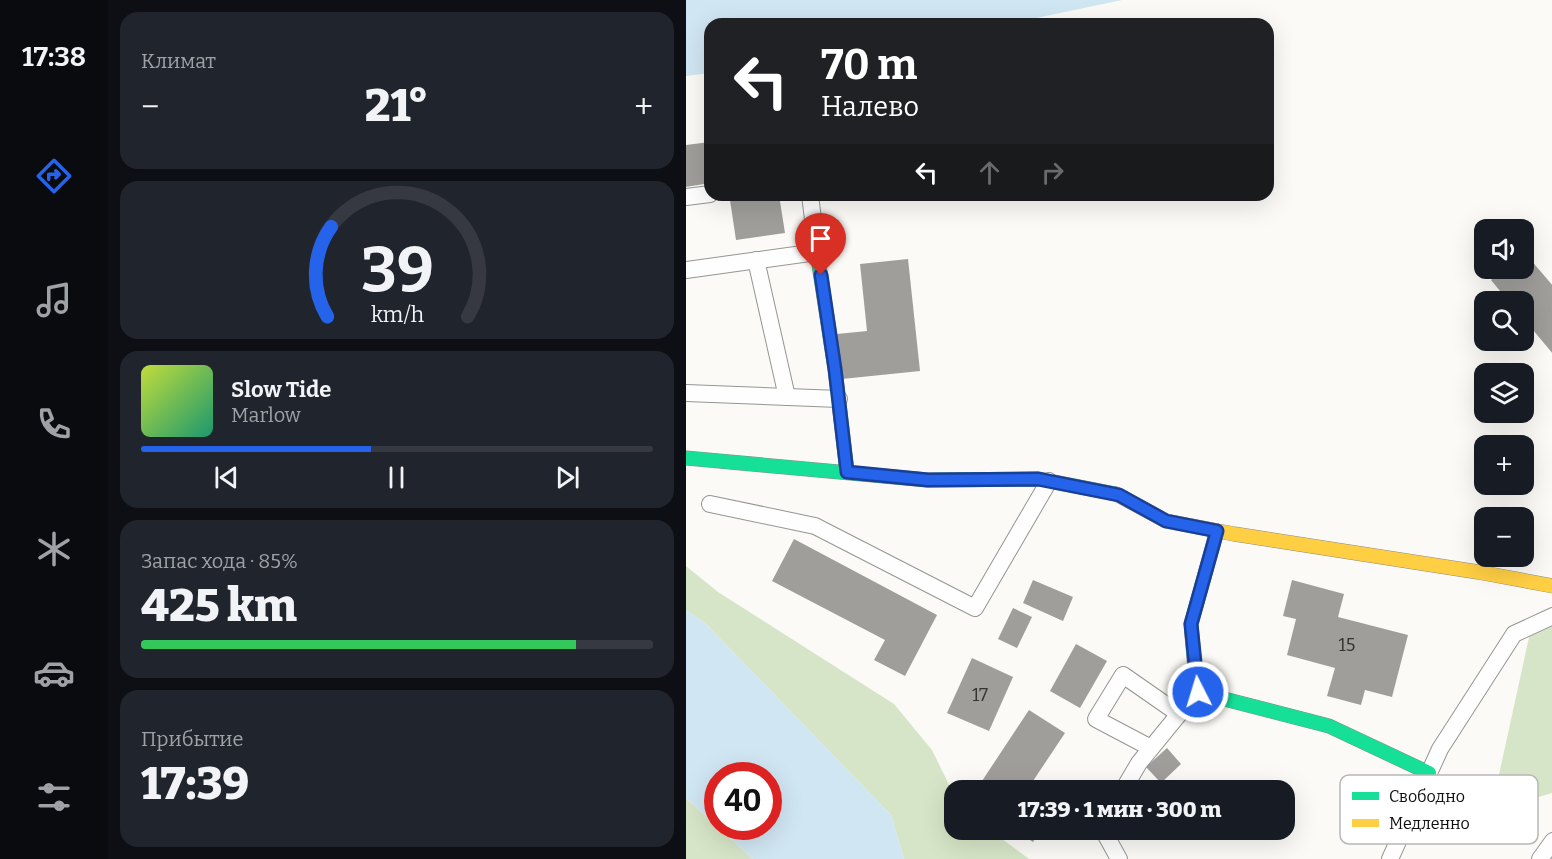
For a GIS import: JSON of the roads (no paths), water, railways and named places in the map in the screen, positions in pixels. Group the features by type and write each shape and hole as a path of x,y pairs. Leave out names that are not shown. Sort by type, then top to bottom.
{"street":[{"path":"686,197 704,195"},
{"path":"811,201 847,472"},
{"path":"686,270 817,252"},
{"path":"756,260 787,397"},
{"path":"686,393 839,399"},
{"path":"686,458 928,480 1038,479 1119,495 1166,521 1553,586"},
{"path":"710,504 815,526 975,608 1049,481"},
{"path":"1129,780 1139,763 1198,692 1191,624 1217,531"},
{"path":"1428,775 1440,749 1514,634 1553,616"},
{"path":"1151,748 1096,718 1123,675 1179,714"},
{"path":"1198,692 1329,726 1429,772"},
{"path":"1109,840 1119,859"},
{"path":"1540,859 1553,841"},
{"path":"1390,859 1397,844"}],"water":[{"path":"686,0 1122,0 1036,18 704,18 704,74 686,76"},
{"path":"686,610 706,624 891,815 904,859 753,859 732,840 782,840 782,762 704,762 704,814 686,798"}]}
